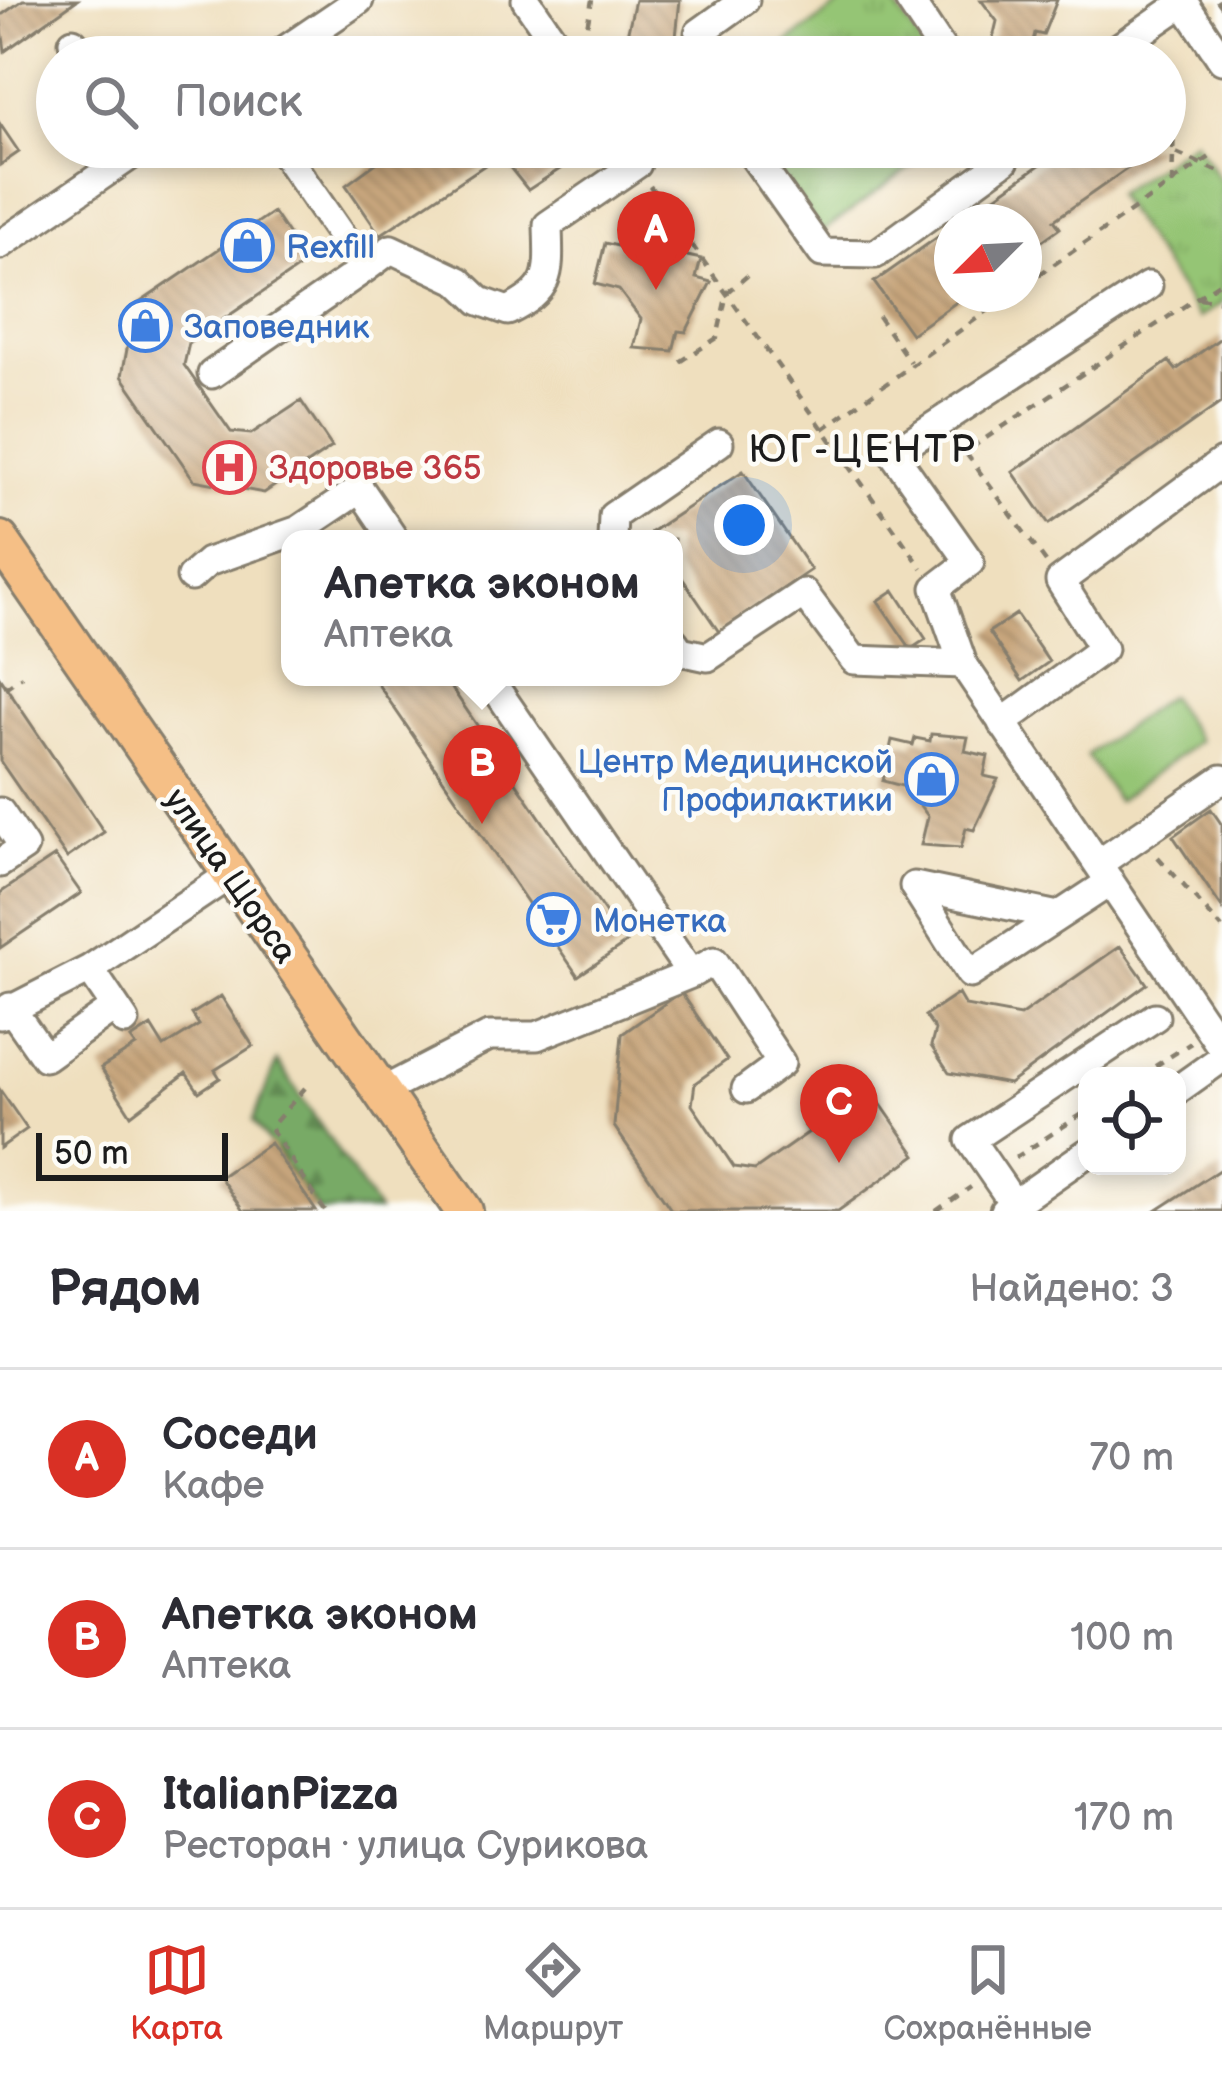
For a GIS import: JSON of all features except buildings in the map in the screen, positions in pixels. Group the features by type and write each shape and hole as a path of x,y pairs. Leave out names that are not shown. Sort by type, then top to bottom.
{"main road":[{"name":"улица Щорса","path":"0,540 464,1211"}],"street":[{"path":"306,36 358,0"},
{"path":"526,0 551,36"},
{"path":"700,36 745,0"},
{"path":"909,0 933,36"},
{"path":"1134,36 1183,1 1222,60"},
{"path":"0,245 112,168"},
{"path":"294,168 364,269"},
{"path":"212,374 391,249 459,280 480,301 508,311 532,299 549,277 548,225 616,168"},
{"path":"762,168 822,254 876,254 994,168"},
{"path":"1148,286 892,453 970,562 936,588 963,664 1216,1039"},
{"path":"612,530 613,516 718,443"},
{"path":"1002,723 1103,650 1060,581 1222,462"},
{"path":"299,530 360,489 388,530"},
{"path":"191,577 208,562 281,536"},
{"path":"683,652 708,657 804,592 854,660 963,664"},
{"path":"494,686 692,974"},
{"path":"1058,916 914,886 970,974 1058,916 1222,779"},
{"path":"0,812 24,847 0,863"},
{"path":"90,970 120,1014 45,1057 5,1011 90,970 231,874"},
{"path":"383,1091 489,1036 537,1036 715,961 781,1063 746,1088"},
{"path":"1078,1159 1009,1207 970,1140 1155,1017"},
{"path":"1186,1084 1222,1058"}],"path":[{"path":"585,36 592,0"},
{"path":"1217,0 1222,8"},
{"path":"1042,273 1214,154"},
{"path":"1186,157 1222,173"},
{"path":"641,168 936,588"},
{"path":"1172,185 1174,168"},
{"path":"680,362 717,338 727,293 747,276"},
{"path":"1060,581 965,452 1222,281"},
{"path":"1199,298 1222,301"},
{"path":"823,428 984,312"},
{"path":"878,316 910,362"},
{"path":"5,688 22,676"},
{"path":"1152,851 1222,928"},
{"path":"1158,1067 1216,1039"},
{"path":"305,1088 270,1128 326,1211"}],"green space":[{"path":"846,0 891,0 917,36 797,36"},
{"path":"1194,141 1222,183 1222,303 1199,318 1115,194 1154,168 1186,168 1186,146"},
{"path":"775,168 909,168 822,232"},
{"path":"1168,696 1199,741 1117,801 1087,755"},
{"path":"277,1061 378,1211 319,1211 253,1121"}],"place":[{"name":"Rexfill","path":"247,246"},
{"name":"Соседи","path":"656,290"},
{"name":"Заповедник","path":"145,326"},
{"name":"Здоровье 365","path":"230,467"},
{"name":"Центр Медицинской Профилактики","path":"932,780"},
{"name":"Апетка эконом","path":"482,824"},
{"name":"Монетка","path":"554,920"},
{"name":"ItalianPizza","path":"839,1163"}],"district":[{"name":"ЮГ-ЦЕНТР","path":"863,448"}]}
